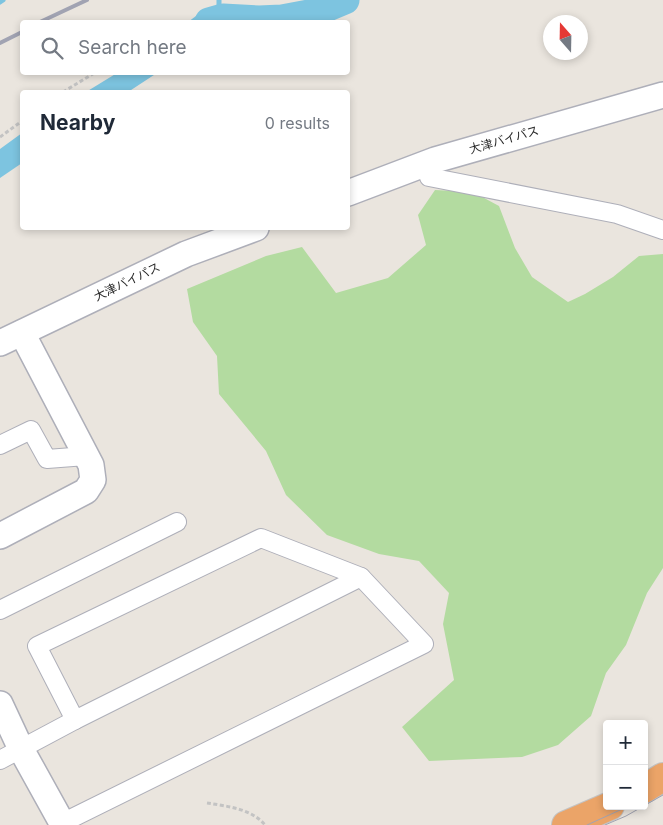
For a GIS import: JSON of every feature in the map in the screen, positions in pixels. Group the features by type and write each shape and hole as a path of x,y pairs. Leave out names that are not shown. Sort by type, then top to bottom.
{"highway":[{"path":"648,786 663,777"},
{"path":"566,825 603,809"}],"main road":[{"name":"大津バイパス","path":"350,192 424,164 663,94"},
{"name":"大津バイパス","path":"0,343 186,254 251,230"},
{"path":"0,536 86,491 92,480 91,466 22,333"},
{"path":"0,704 11,755 60,824"}],"street":[{"path":"424,164 429,177 618,214 663,230"},
{"path":"0,445 31,430 47,459 86,456"},
{"path":"0,610 177,522"},
{"path":"60,824 424,644 361,577 261,538 36,646 75,720"},
{"path":"11,755 75,720 361,577"}],"path":[{"path":"66,90 91,75"},
{"path":"0,137 20,122"},
{"path":"207,803 234,807 262,820 265,825"}],"green space":[{"path":"435,190 473,192 499,206 515,248 532,277 568,302 613,277 639,256 663,254 663,568 647,593 626,645 606,673 591,716 558,745 522,757 429,761 402,727 454,680 443,624 449,593 419,561 379,554 327,535 286,495 266,451 219,394 217,356 193,322 187,289 266,256 302,247 336,293 388,278 426,245 418,215"}],"water":[{"path":"204,10 217,11 221,20 191,20"},
{"path":"114,75 154,75 131,90 89,90"},
{"path":"20,134 20,164 0,178 0,149"}],"waterway":[{"path":"219,0 223,18"},
{"path":"259,20 282,19 314,13 345,0"},
{"path":"216,20 223,18 259,20"}],"tram line":[{"path":"605,825 626,816 663,795"},
{"path":"587,825 620,810"}],"railway":[{"path":"44,20 87,0"},
{"path":"0,43 20,33"}]}
